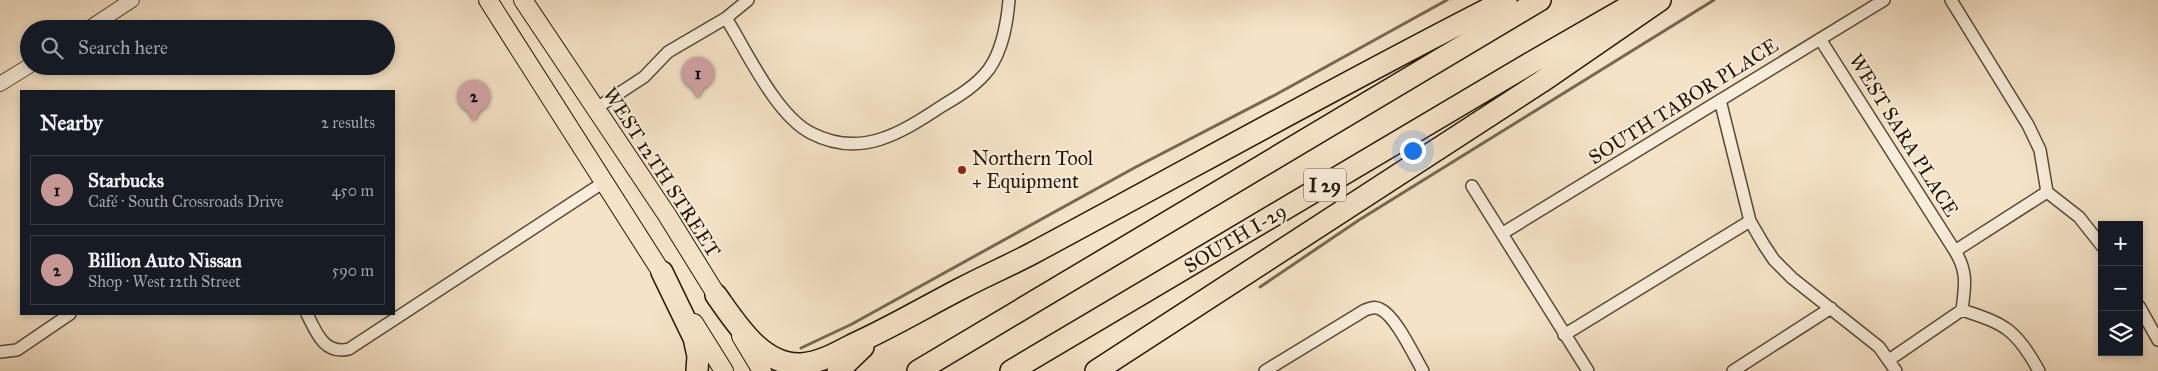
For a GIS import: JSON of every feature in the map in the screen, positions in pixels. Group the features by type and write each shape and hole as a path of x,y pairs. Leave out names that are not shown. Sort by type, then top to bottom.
{"highway":[{"path":"716,295 739,326 771,356 785,362 811,363 889,328 963,287 1032,253 1403,52 1506,0"},
{"name":"I 29","path":"918,371 1540,0"},
{"name":"SOUTH I-29","path":"1011,371 1640,0"},
{"path":"1096,371 1540,82 1660,0"},
{"path":"662,272 694,338 698,356 697,371"},
{"path":"838,371 859,350 889,328"}],"main road":[{"path":"488,0 724,371"},
{"name":"WEST 12TH STREET","path":"522,0 667,215 762,371"}],"street":[{"path":"102,20 132,0"},
{"path":"595,109 644,77 668,52 726,18 748,0"},
{"path":"726,18 780,106 796,122 811,133 829,140 866,143 886,139 906,129 971,88 989,69 1002,45 1009,0"},
{"name":"SOUTH TABOR PLACE","path":"1502,234 1884,0"},
{"path":"1951,0 2028,124 2040,150 2047,192 2079,217 2098,241"},
{"name":"WEST SARA PLACE","path":"1820,39 1964,268 1965,282 1962,310"},
{"path":"0,84 20,72"},
{"path":"1720,100 1750,221 1774,260 1807,292 1866,334 1879,347 1896,371"},
{"path":"307,315 320,341 332,349 349,350 604,182"},
{"path":"1472,186 1588,371"},
{"path":"1955,251 2047,192"},
{"path":"1564,334 1750,221"},
{"path":"1265,371 1365,310 1375,307 1392,320 1423,371"},
{"path":"1733,371 1830,308"},
{"path":"1889,360 1962,310 1997,322 2013,332 2020,339 2039,371"},
{"path":"2142,311 2158,340"},
{"path":"4,353 24,346 69,315"}],"waterway":[{"path":"801,348 852,324 1134,168 1275,95 1447,0"},
{"path":"1260,287 1359,220 1714,0"}],"place":[{"name":"Starbucks","path":"698,98"},
{"name":"Billion Auto Nissan","path":"474,121"},
{"name":"Northern Tool + Equipment","path":"962,170"}]}
